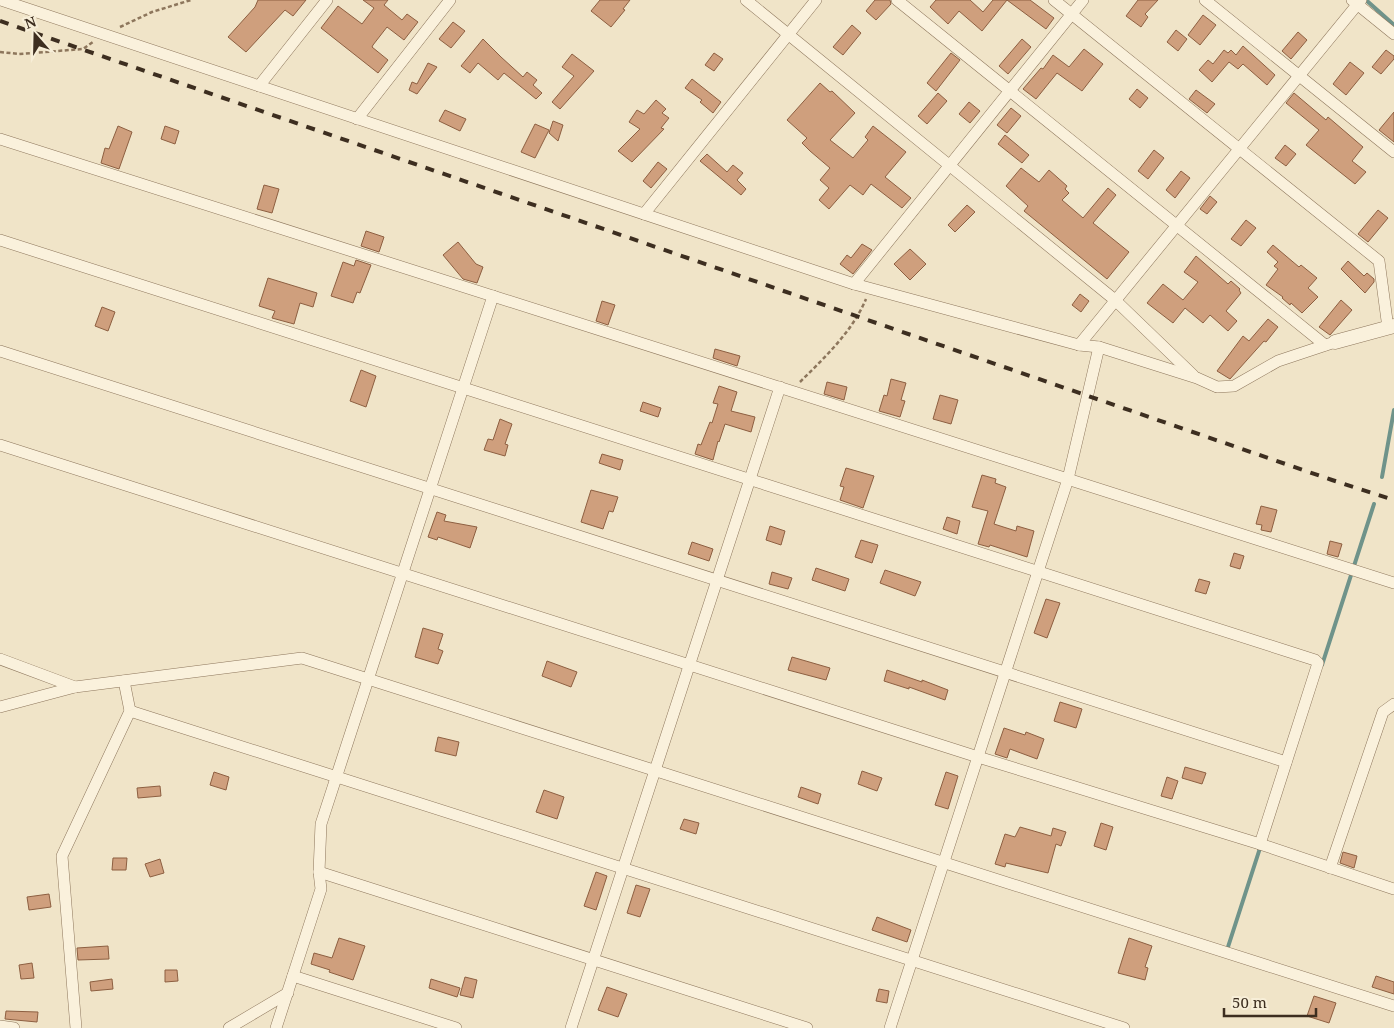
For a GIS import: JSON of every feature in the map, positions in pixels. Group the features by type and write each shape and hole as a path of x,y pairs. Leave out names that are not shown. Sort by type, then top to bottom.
{"street":[{"path":"1,0 854,284 1078,345 1099,347 1217,386 1234,386 1278,361 1330,343 1391,327 1379,261 1054,0"},
{"path":"259,86 327,0"},
{"path":"357,119 450,0"},
{"path":"746,0 1116,300 1196,378"},
{"path":"644,214 816,0"},
{"path":"897,0 1177,225 1330,343"},
{"path":"854,284 1083,0"},
{"path":"1205,0 1394,152"},
{"path":"1078,345 1240,148 1357,1 1394,34"},
{"path":"0,139 1394,583"},
{"path":"0,240 1315,660 1318,663 1260,844"},
{"path":"276,1028 322,889 319,872 321,824 493,296"},
{"path":"890,1028 1068,479 1099,347"},
{"path":"0,351 1286,762"},
{"path":"571,1028 750,479 785,389"},
{"path":"0,445 978,757 1260,844 1394,889"},
{"path":"0,707 76,687 302,658 1394,1006"},
{"path":"0,659 76,687"},
{"path":"76,1028 62,856 130,711 124,681"},
{"path":"1330,868 1383,712 1394,704"},
{"path":"130,711 1124,1028"},
{"path":"319,872 808,1028"},
{"path":"293,976 456,1028"},
{"path":"229,1028 288,992"},
{"path":"0,1026 14,1028"}],"path":[{"path":"785,389 830,353 859,316 870,288"}],"building":[{"path":"258,0 306,0 293,16 285,10 246,52 228,37 255,7"},
{"path":"363,0 388,0 384,5 402,20 407,14 418,22 404,40 387,27 372,47 388,60 378,73 321,28 338,6 362,24 374,8"},
{"path":"600,0 630,0 623,9 625,10 611,27 591,11"},
{"path":"875,0 890,0 891,4 876,20 866,11"},
{"path":"936,0 970,0 983,12 993,0 1007,0 982,31 959,11 948,24 930,7"},
{"path":"1007,0 1030,0 1054,18 1046,29"},
{"path":"1138,0 1158,0 1145,14 1148,17 1141,27 1126,16"},
{"path":"1203,15 1216,25 1200,45 1188,35"},
{"path":"453,22 465,31 451,48 439,39"},
{"path":"852,25 861,33 843,55 833,47"},
{"path":"1176,30 1187,39 1178,51 1167,42"},
{"path":"1298,32 1307,40 1291,59 1282,51"},
{"path":"483,39 523,77 527,72 537,80 533,85 542,93 536,99 504,73 498,80 478,63 470,73 461,66"},
{"path":"1022,39 1031,47 1008,74 999,66"},
{"path":"1243,46 1275,75 1267,85 1243,64 1238,69 1229,62 1212,82 1199,70 1208,60 1213,64 1224,50 1228,53 1231,50 1236,55"},
{"path":"1084,49 1103,64 1082,91 1057,73 1036,99 1023,89 1041,68 1043,69 1053,55 1069,67"},
{"path":"1386,50 1394,56 1394,59 1381,74 1372,67"},
{"path":"714,53 723,59 714,71 705,65"},
{"path":"951,53 960,60 936,91 927,83"},
{"path":"572,54 594,71 560,109 552,102 574,76 562,67"},
{"path":"1350,62 1364,73 1346,95 1333,84"},
{"path":"428,63 437,67 417,94 409,90 412,82 417,84"},
{"path":"692,79 721,102 713,113 700,102 702,100 685,88"},
{"path":"820,83 830,92 832,91 855,113 830,140 853,158 868,140 865,137 873,126 906,152 885,177 911,198 902,208 871,184 863,195 850,185 829,209 819,200 829,188 820,180 830,168 802,143 807,138 787,120"},
{"path":"1137,89 1148,98 1140,108 1129,99"},
{"path":"1196,90 1215,104 1207,113 1189,99"},
{"path":"938,93 947,101 927,124 918,116"},
{"path":"1294,93 1326,120 1328,117 1363,147 1352,161 1366,172 1355,184 1306,145 1319,130 1286,103"},
{"path":"656,100 666,109 662,113 669,118 661,128 664,129 632,162 618,151 640,129 629,122 637,110 644,114"},
{"path":"969,102 980,111 970,123 959,114"},
{"path":"1011,108 1021,116 1007,133 997,125"},
{"path":"445,110 466,119 460,131 439,121"},
{"path":"1394,112 1394,142 1379,130"},
{"path":"553,121 563,125 558,141 549,133"},
{"path":"535,124 549,130 535,158 521,152"},
{"path":"118,126 132,132 119,169 101,163 105,148 109,149"},
{"path":"165,126 179,131 175,144 161,139"},
{"path":"1005,135 1029,155 1022,163 998,144"},
{"path":"1285,145 1296,154 1286,166 1275,158"},
{"path":"1154,150 1164,158 1148,179 1138,171"},
{"path":"707,154 727,172 733,165 743,173 737,180 746,189 741,195 700,161"},
{"path":"658,162 667,169 651,188 643,181"},
{"path":"1021,168 1039,182 1049,170 1067,186 1065,189 1069,193 1062,200 1083,218 1108,188 1116,195 1093,223 1129,252 1107,279 1024,211 1028,206 1006,186"},
{"path":"1181,171 1190,178 1175,198 1166,190"},
{"path":"264,185 279,189 272,213 257,209"},
{"path":"1210,196 1217,202 1207,214 1200,209"},
{"path":"967,205 975,212 955,232 948,225"},
{"path":"1378,210 1388,218 1368,242 1358,234"},
{"path":"1246,220 1256,228 1241,246 1231,239"},
{"path":"366,231 384,237 379,252 361,246"},
{"path":"458,242 476,264 483,267 477,283 463,279 443,255"},
{"path":"862,244 872,250 853,274 840,264 847,255 851,258"},
{"path":"1273,245 1299,267 1301,265 1317,278 1308,288 1318,297 1302,313 1266,285 1278,269 1274,266 1278,262 1267,252"},
{"path":"910,249 926,264 910,280 894,264"},
{"path":"1196,256 1228,284 1231,281 1240,289 1241,293 1226,311 1237,321 1228,331 1210,315 1203,323 1185,308 1173,323 1147,303 1163,284 1183,300 1198,282 1184,272"},
{"path":"356,260 371,265 360,293 357,292 353,303 331,296 343,262 354,266"},
{"path":"1348,261 1364,276 1367,273 1374,279 1374,282 1365,293 1341,269"},
{"path":"268,278 317,293 313,307 300,303 294,324 272,318 275,311 259,306"},
{"path":"1080,294 1089,301 1081,312 1072,305"},
{"path":"1341,300 1352,310 1330,335 1319,327"},
{"path":"602,301 615,305 608,325 596,321"},
{"path":"102,307 115,312 108,331 95,326"},
{"path":"1268,319 1278,327 1230,379 1217,371 1243,336 1249,341"},
{"path":"715,349 740,356 737,366 713,358"},
{"path":"361,370 376,376 366,407 350,401"},
{"path":"891,379 906,383 901,400 905,401 900,417 879,411 884,395 887,396"},
{"path":"827,382 847,387 844,400 824,394"},
{"path":"719,386 737,392 731,411 755,417 751,432 725,424 713,460 695,454 698,444 701,445 710,422 712,423 718,404 713,403"},
{"path":"940,395 958,400 951,424 933,419"},
{"path":"643,402 661,408 658,417 640,411"},
{"path":"500,419 512,424 505,444 508,445 505,456 484,450 488,439 493,440"},
{"path":"602,454 623,460 620,470 599,463"},
{"path":"846,468 874,476 863,508 840,500 844,487 840,486"},
{"path":"982,475 996,479 995,483 1006,487 994,524 1016,531 1017,526 1034,531 1027,557 990,545 989,547 978,544 988,511 972,507"},
{"path":"591,490 618,497 613,512 609,511 603,529 581,522"},
{"path":"1261,506 1277,510 1271,532 1261,530 1262,525 1256,524"},
{"path":"437,512 446,515 444,521 477,527 470,548 438,537 437,540 428,537"},
{"path":"947,517 960,521 957,534 943,529"},
{"path":"770,526 785,531 781,545 766,540"},
{"path":"861,540 878,545 872,563 855,557"},
{"path":"1330,541 1342,544 1338,557 1327,554"},
{"path":"692,542 713,549 709,561 688,554"},
{"path":"1234,553 1244,556 1240,569 1230,566"},
{"path":"816,568 849,579 845,591 812,580"},
{"path":"885,570 921,582 915,596 880,583"},
{"path":"772,572 792,578 788,589 769,584"},
{"path":"1199,579 1210,582 1206,594 1195,591"},
{"path":"1046,599 1060,603 1047,638 1034,633"},
{"path":"423,628 443,634 438,649 443,651 438,664 415,657"},
{"path":"792,657 830,668 826,680 788,670"},
{"path":"547,661 577,672 571,687 542,676"},
{"path":"887,670 948,690 945,700 909,687 909,689 884,681"},
{"path":"1060,702 1082,709 1076,728 1054,721"},
{"path":"1004,728 1025,735 1026,732 1044,739 1037,759 1010,749 1007,758 995,754"},
{"path":"438,737 459,742 456,756 435,751"},
{"path":"1185,767 1206,773 1202,784 1182,778"},
{"path":"862,771 882,778 877,791 858,784"},
{"path":"214,772 229,777 226,790 210,785"},
{"path":"946,772 958,776 948,809 935,805"},
{"path":"1167,777 1178,781 1172,799 1161,796"},
{"path":"160,786 161,796 138,798 137,788"},
{"path":"801,787 821,794 818,804 798,797"},
{"path":"544,790 564,797 557,819 536,812"},
{"path":"684,819 699,823 696,834 680,829"},
{"path":"1101,823 1113,827 1106,850 1094,846"},
{"path":"1020,827 1051,836 1053,828 1066,832 1061,846 1056,844 1048,873 1006,863 1005,867 995,864 1005,834 1015,837"},
{"path":"1343,852 1357,856 1354,868 1340,863"},
{"path":"113,858 127,858 126,870 112,870"},
{"path":"160,859 164,873 150,877 145,864"},
{"path":"596,872 607,876 596,910 584,906"},
{"path":"636,885 650,889 640,917 627,913"},
{"path":"49,894 51,907 29,910 27,897"},
{"path":"877,917 911,930 907,942 872,930"},
{"path":"339,938 365,946 353,980 311,964 314,953 332,958"},
{"path":"1129,938 1152,946 1145,967 1148,968 1145,980 1118,973"},
{"path":"108,946 109,959 78,960 77,948"},
{"path":"32,963 34,978 21,979 19,965"},
{"path":"165,970 177,970 178,981 165,982"},
{"path":"1376,976 1394,982 1394,994 1372,987"},
{"path":"465,977 477,980 473,998 460,995"},
{"path":"112,979 113,989 91,991 90,982"},
{"path":"431,979 460,988 457,997 429,988"},
{"path":"607,987 627,994 618,1017 598,1010"},
{"path":"879,989 889,991 887,1003 876,1001"},
{"path":"1314,996 1336,1003 1329,1023 1307,1016"},
{"path":"6,1011 38,1012 37,1022 5,1019"}],"waterway":[{"path":"1366,0 1394,25"},
{"path":"1382,477 1394,410"},
{"path":"1322,665 1374,504"},
{"path":"1227,950 1261,845"}],"railway":[{"path":"0,21 1394,500"}]}
